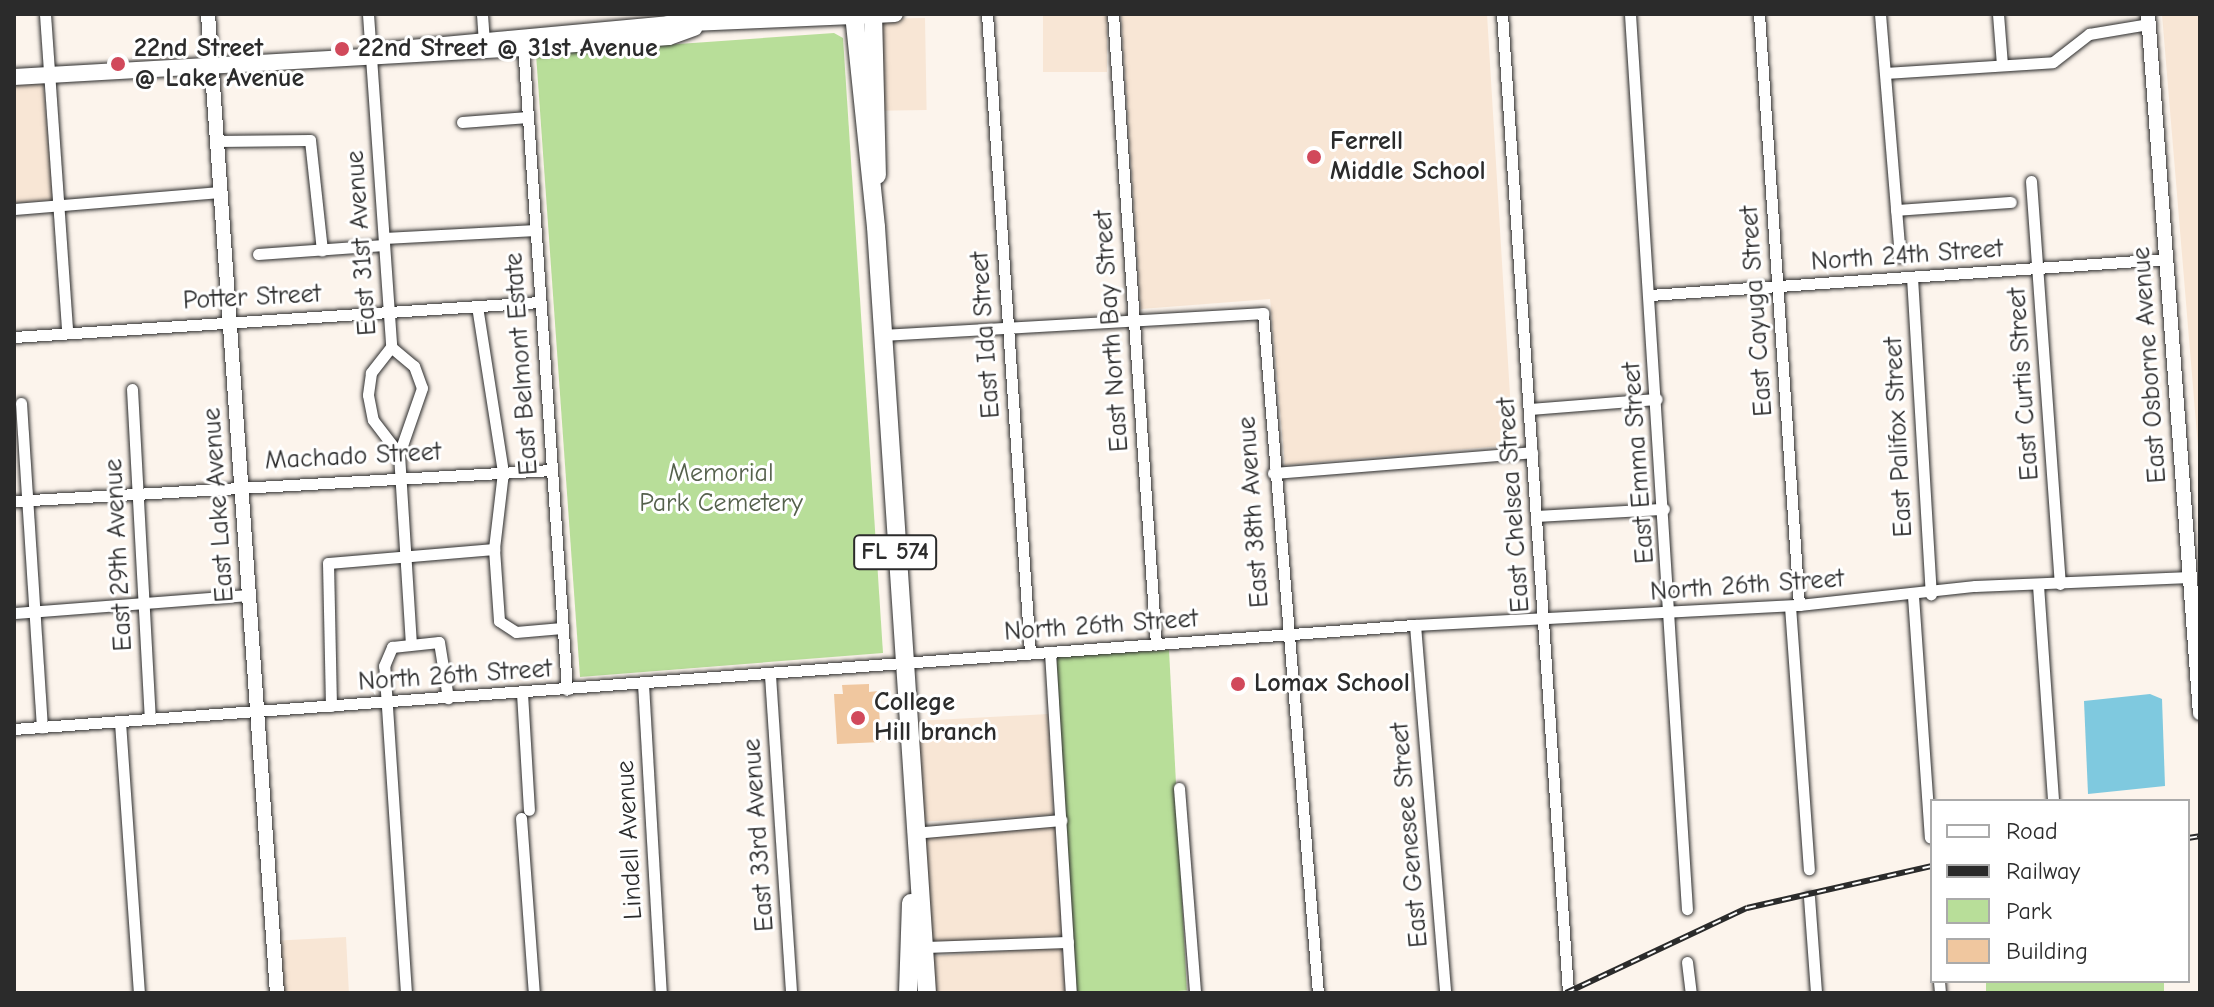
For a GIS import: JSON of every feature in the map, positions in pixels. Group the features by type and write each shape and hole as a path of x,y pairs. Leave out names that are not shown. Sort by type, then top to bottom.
{"main road":[{"path":"14,77 523,42 669,37 694,28 895,14"},
{"name":"FL 574","path":"864,15 914,876 927,993"},
{"name":"FL 574","path":"908,993 914,876"}],"street":[{"path":"45,14 67,332"},
{"name":"East Lake Avenue","path":"208,14 277,993"},
{"name":"East 31st Avenue","path":"368,14 391,347 414,366 422,388 423,402 399,454"},
{"path":"482,14 484,45"},
{"name":"East Ida Street","path":"987,14 1030,653"},
{"name":"East North Bay Street","path":"1113,14 1156,645"},
{"name":"East Chelsea Street","path":"1502,14 1568,993"},
{"name":"East Emma Street","path":"1630,14 1671,614 1687,909"},
{"name":"East Cayuga Street","path":"1759,14 1778,288 1809,869"},
{"path":"1880,14 1900,257"},
{"path":"1998,14 2002,65"},
{"path":"1885,73 2053,62 2089,34 2149,19"},
{"name":"East Osborne Avenue","path":"2149,19 2200,713"},
{"name":"East Belmont Estate","path":"523,42 567,690"},
{"path":"462,122 528,117"},
{"path":"216,141 310,140 322,250"},
{"name":"East Curtis Street","path":"2031,181 2060,584"},
{"path":"14,209 220,192"},
{"path":"1896,210 2011,202"},
{"path":"258,254 536,230"},
{"name":"North 24th Street","path":"1650,295 2166,259"},
{"name":"East Palifox Street","path":"1912,277 1931,594"},
{"name":"Potter Street","path":"14,337 540,302"},
{"path":"477,306 503,472 494,549 503,627 562,628"},
{"name":"East 38th Avenue","path":"1132,321 1263,313 1273,473 1290,635 1318,993"},
{"path":"883,335 1132,321"},
{"path":"391,347 371,373 368,395 373,420 399,454 411,643"},
{"name":"East 29th Avenue","path":"132,389 150,719"},
{"path":"1529,409 1657,399"},
{"path":"21,403 38,612 42,727"},
{"path":"1273,473 1532,452"},
{"name":"Machado Street","path":"14,501 241,484 551,470"},
{"path":"1537,516 1664,509"},
{"path":"331,706 324,567 494,549"},
{"name":"North 26th Street","path":"14,729 1415,625 1545,622 1795,606 2038,585 2190,577"},
{"path":"2038,585 2053,799"},
{"path":"14,613 249,595"},
{"path":"1913,596 1930,837"},
{"name":"East Genesee Street","path":"1415,625 1445,993"},
{"path":"406,993 386,702 387,656 411,643 442,645 448,698"},
{"path":"1050,652 1071,993"},
{"name":"East 33rd Avenue","path":"770,675 791,993"},
{"name":"Lindell Avenue","path":"643,684 661,993"},
{"path":"522,693 534,993"},
{"path":"120,722 139,993"},
{"path":"1179,788 1195,993"},
{"path":"912,833 1061,820"},
{"path":"1809,897 1816,993"},
{"path":"924,947 1068,942"},
{"path":"1687,962 1691,993"}],"shaded area":[{"path":"1043,14 1107,14 1107,72 1043,72"},
{"name":"Ferrell Middle School","path":"1121,14 1487,14 1513,445 1285,465 1270,299 1141,309"},
{"path":"2162,14 2200,14 2200,471"},
{"path":"925,18 927,110 881,111 879,19"},
{"path":"43,81 53,200 14,203 14,82"},
{"path":"1048,714 1053,815 916,822 911,721"},
{"path":"1055,826 1063,936 925,945 917,836"},
{"path":"346,937 349,993 283,993 280,940"},
{"path":"1062,947 1065,993 934,993 931,956"}],"green space":[{"name":"Memorial Park Cemetery","path":"834,33 843,38 883,653 580,677 536,54"},
{"path":"1169,650 1187,991 1074,993 1056,656"},
{"path":"1986,983 2164,983 2164,993 1986,993"}],"water":[{"path":"2150,694 2162,699 2165,786 2088,794 2084,701"}],"building":[{"name":"College Hill branch","path":"869,684 869,692 878,691 881,742 837,744 834,694 843,694 842,685"}],"railway":[{"path":"2190,838 2200,836"},
{"path":"1566,993 1747,908 1930,866"}],"place":[{"name":"22nd Street @ 31st Avenue","path":"342,49"},
{"name":"22nd Street @ Lake Avenue","path":"118,64"},
{"name":"Ferrell Middle School","path":"1314,157"},
{"name":"Lomax School","path":"1238,684"},
{"name":"College Hill branch","path":"858,718"}]}
